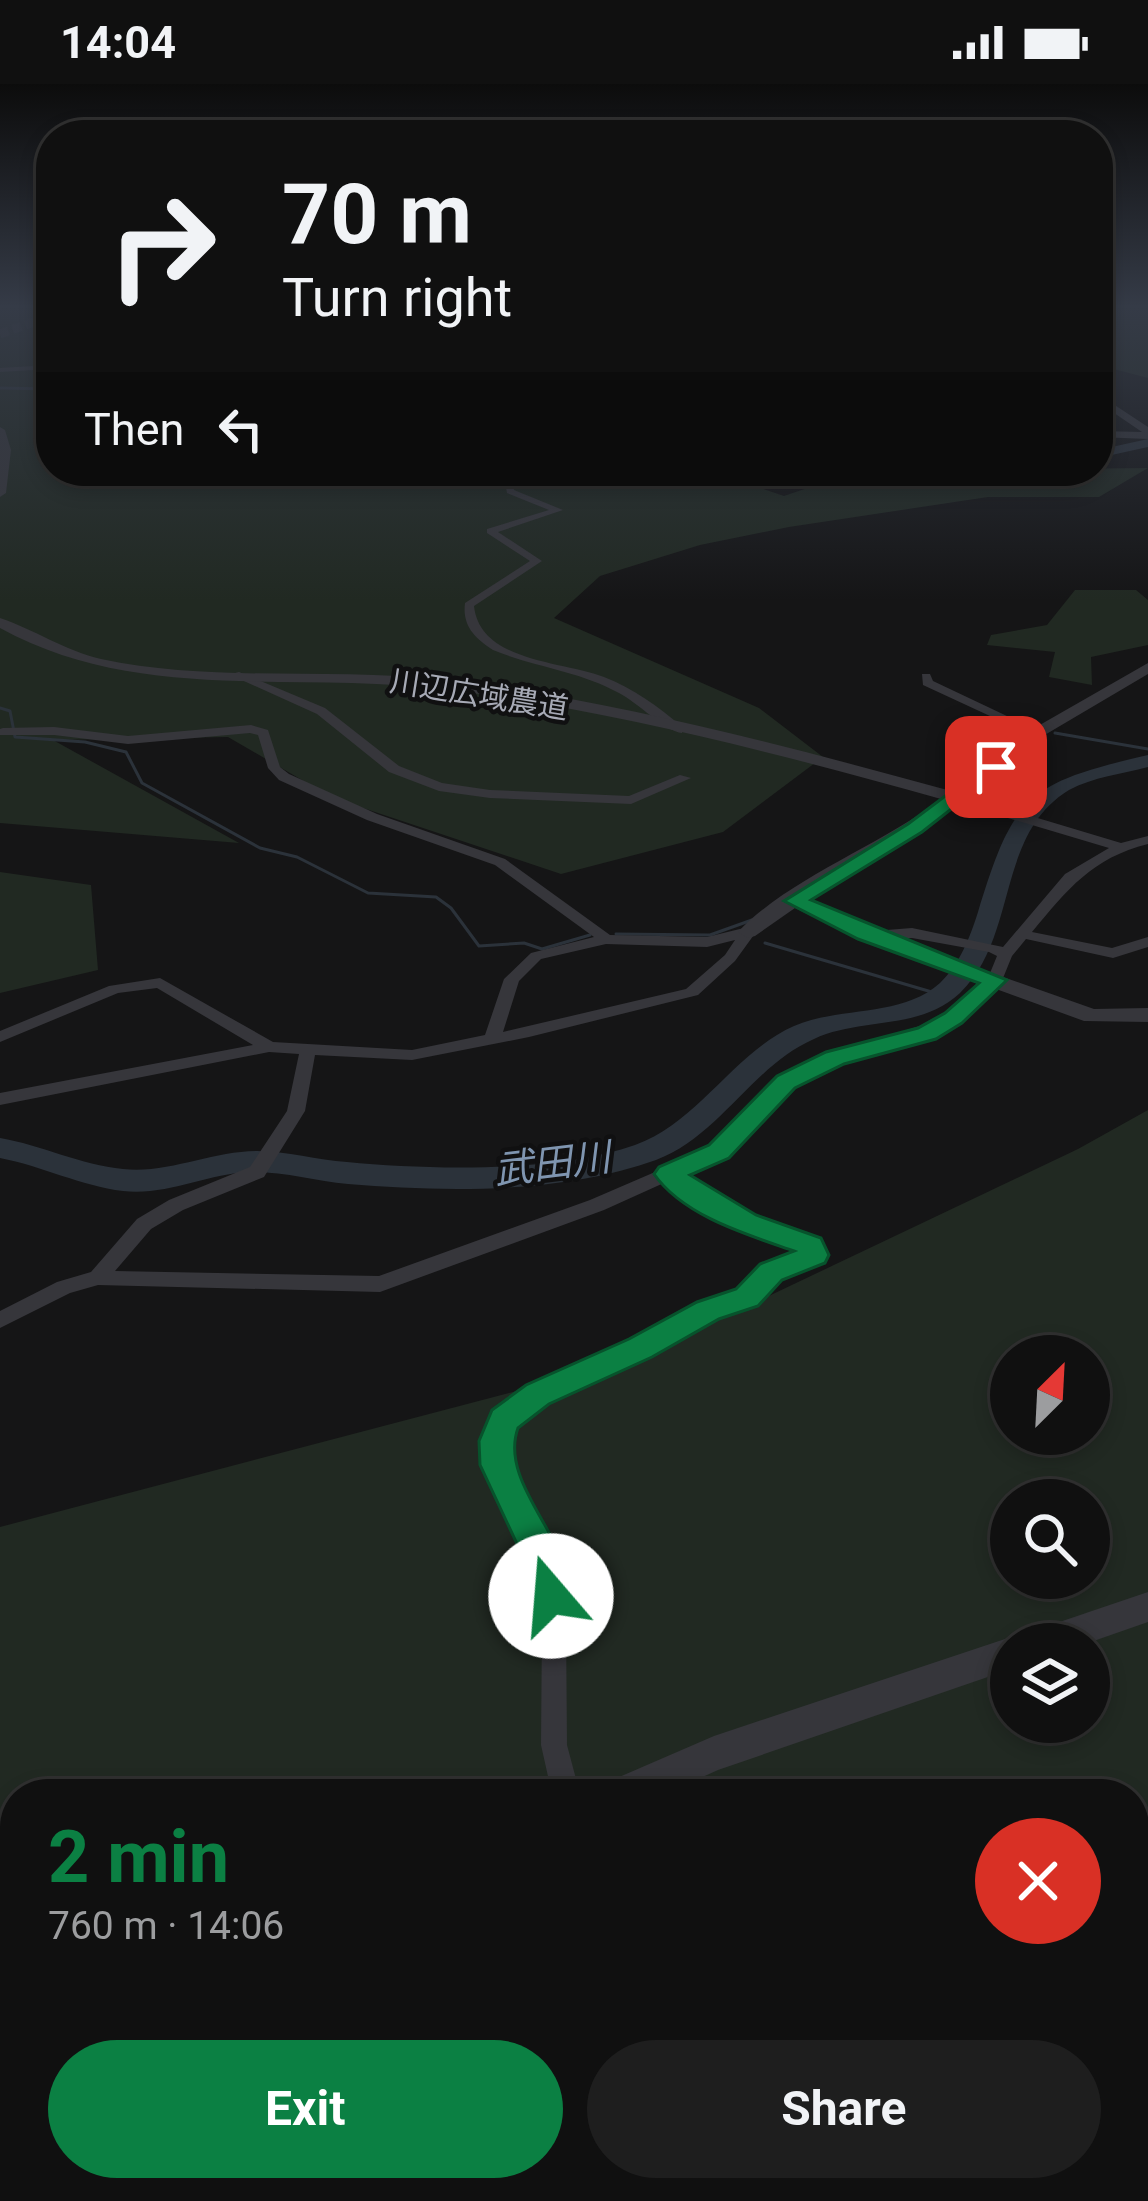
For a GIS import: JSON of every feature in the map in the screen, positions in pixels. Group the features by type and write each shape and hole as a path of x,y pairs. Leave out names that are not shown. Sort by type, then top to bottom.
{"street":[{"path":"1113,408 1148,434"},
{"path":"0,430 5,450 0,493"},
{"path":"1113,435 1148,434"},
{"path":"509,486 510,491 558,510 490,531 537,561 469,605 469,620 477,636 509,652 604,680 678,730"},
{"name":"川辺広域農道","path":"0,622 44,646 103,663 436,684 786,752 956,798"},
{"path":"492,1039 512,979 536,956 606,939 707,942 748,932 956,798 1037,734 1148,668"},
{"path":"239,674 321,711 394,769 439,787 631,800 685,778"},
{"path":"926,676 928,683 1037,734"},
{"path":"3,732 128,740 251,729 264,733 274,768 284,777 372,817 500,862 606,939"},
{"path":"956,798 1002,815 1148,852"},
{"path":"0,1320 64,1288 98,1278 380,1284 668,1174 719,1151 786,1082 835,1058 927,1033 954,1018 989,978 1000,951 1022,934 1070,877 1120,847 1148,840"},
{"path":"795,901 866,934 1092,1016 1148,1015"},
{"path":"0,1099 269,1047 412,1055 492,1039 692,992 730,958 748,932"},
{"path":"866,934 912,933 1000,951"},
{"path":"1022,934 1102,953 1124,952 1148,942"},
{"path":"0,1037 116,989 160,983 269,1047"},
{"path":"98,1278 144,1224 176,1205 257,1172 296,1111 308,1049"},
{"path":"562,1779 554,1745 554,1621 549,1576 502,1480 496,1452 500,1429 509,1412 538,1394 640,1348 708,1310 747,1298 771,1272 814,1255 811,1246 746,1223 668,1174"},
{"path":"1101,1623 1148,1607"},
{"path":"657,1779 714,1754 990,1660"}],"shaded area":[{"path":"0,403 36,403 36,486 754,486 784,496 813,486 1113,486 1113,468 1148,468 1099,497 988,497 789,527 700,545 600,576 554,618 759,708 823,757 723,832 561,874 333,798 228,737 53,740 239,843 0,823"},
{"path":"1075,590 1136,590 1148,600 1148,645 1091,657 1092,685 1049,677 1055,652 987,645 991,635 1047,625"},
{"path":"0,872 91,885 98,970 0,993"},
{"path":"1148,1110 1148,1779 0,1779 0,1527 634,1360 1078,1149"}],"waterway":[{"path":"1113,451 1148,443"},
{"path":"0,708 10,711 15,737 85,742 126,752 142,783 260,848 297,857 368,893 436,897 451,908 479,946 524,943 542,949 590,935"},
{"path":"1055,733 1148,749"},
{"path":"988,762 997,749 1021,736"},
{"name":"武田川","path":"0,1148 123,1180 253,1161 380,1175 540,1172 646,1152 703,1116 789,1040 828,1024 915,1008 951,987 970,964 1006,854 1035,805 1071,781 1148,761"},
{"path":"616,934 710,935 752,920"},
{"path":"765,943 942,995"}],"route":[{"path":"551,1596 544,1562 497,1465 496,1441 504,1420 538,1394 665,1336 708,1310 747,1298 771,1272 814,1255 811,1246 746,1223 668,1174 719,1151 786,1082 835,1058 927,1033 954,1018 995,980 866,934 795,901 915,828 996,767"}]}
